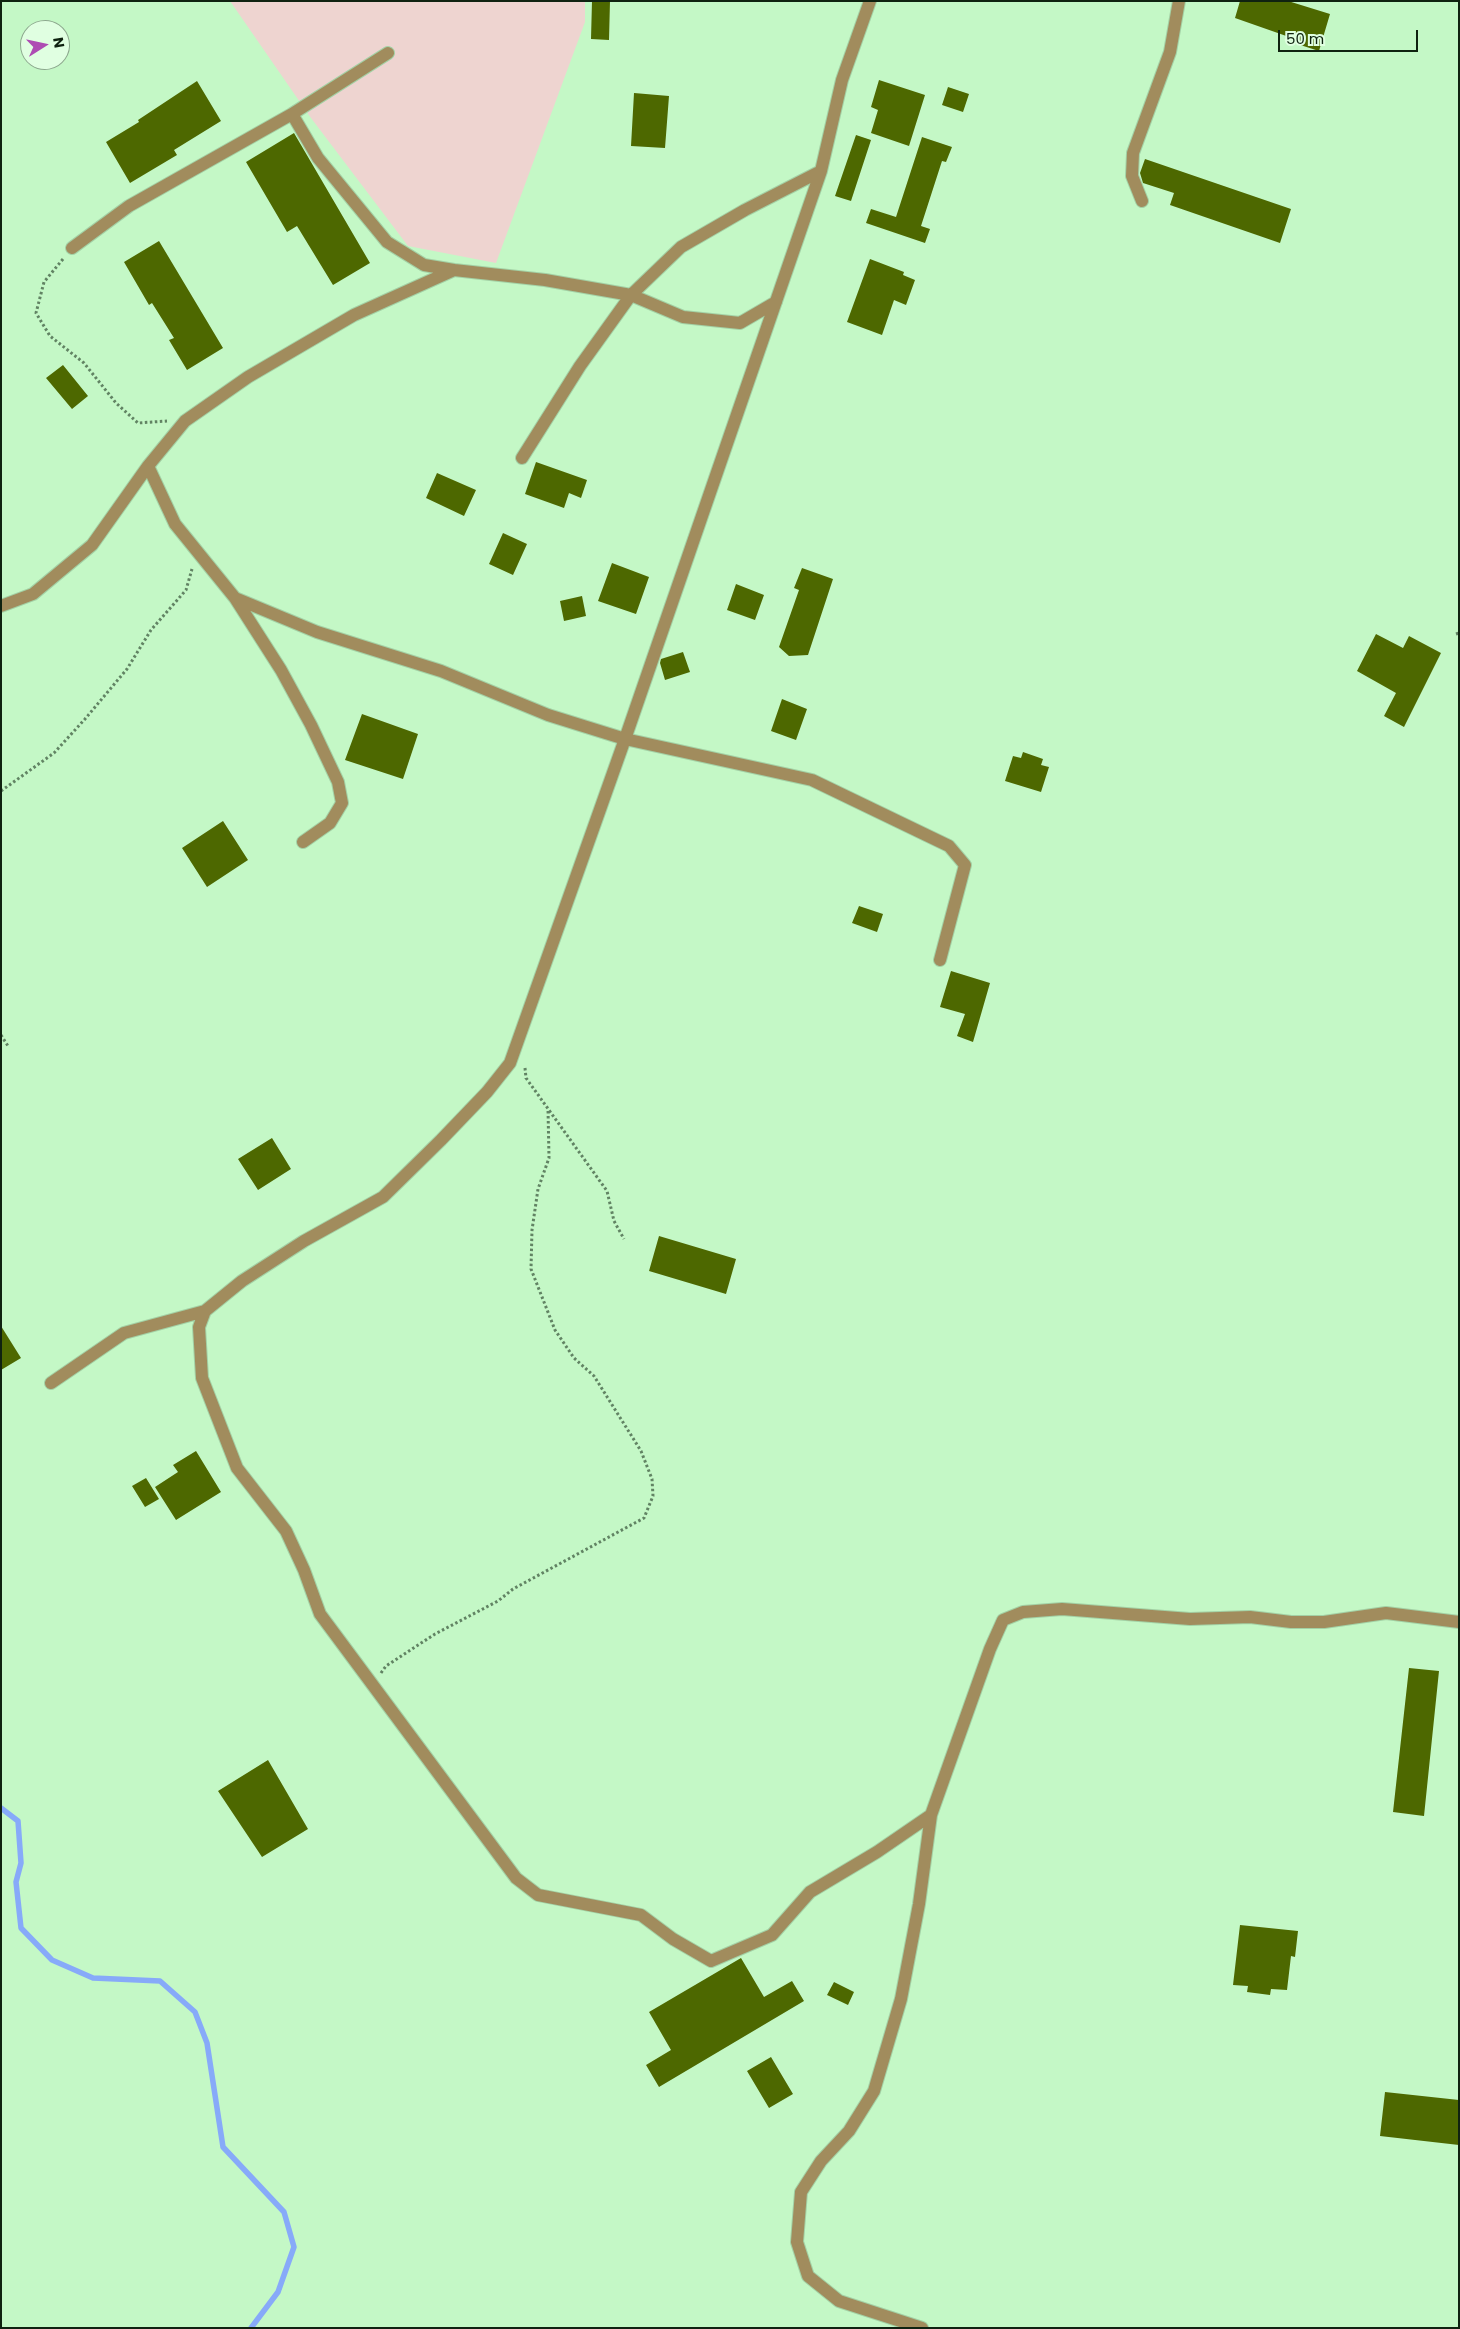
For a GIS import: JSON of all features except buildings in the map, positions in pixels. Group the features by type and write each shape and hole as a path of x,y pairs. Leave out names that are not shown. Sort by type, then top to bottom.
{"street":[{"path":"51,1383 124,1333 205,1311 242,1281 304,1241 383,1197 487,1092 510,1063 625,739 821,171 842,80 870,1"},
{"path":"1142,201 1132,176 1133,153 1170,52 1179,1"},
{"path":"72,248 129,206 292,114 388,53"},
{"path":"292,114 318,158 387,242 424,265 545,280 631,295 683,317 740,323 776,302"},
{"path":"522,458 580,366 631,295 681,248 745,210 821,171"},
{"path":"1,606 33,594 92,546 148,466 185,421 248,377 354,316 454,270"},
{"path":"148,466 175,524 235,598 280,670 311,725 338,782 342,803 330,823 303,842"},
{"path":"235,598 317,632 441,671 548,715 625,739 812,780 949,846 965,865 940,960"},
{"path":"205,1311 199,1327 202,1378 237,1468 286,1531 304,1570 320,1614 516,1878 538,1895 642,1915 672,1939 711,1961 772,1934 810,1892 877,1852 931,1815"},
{"path":"922,2328 839,2301 808,2276 797,2242 801,2192 821,2161 849,2131 874,2091 901,1999 919,1904 931,1815 1002,1620 1024,1612 1062,1609 1190,1619 1250,1616 1291,1622 1324,1622 1386,1612 1459,1622"}],"path":[{"path":"72,248 44,282 36,313 50,336 84,363 116,403 138,423 185,421"},
{"path":"1,791 54,753 127,670 151,630 186,590 197,551"},
{"path":"1,1035 8,1046"},
{"path":"524,1060 526,1078 607,1191 614,1221 624,1239"},
{"path":"372,1685 386,1666 434,1634 498,1601 514,1589 644,1518 653,1496 652,1479 641,1451 594,1376 574,1358 555,1330 531,1269 532,1230 538,1189 549,1158 548,1109"}],"shaded area":[{"path":"230,1 585,1 585,22 496,263 408,246 311,118"}],"waterway":[{"path":"1,1808 18,1821 21,1863 16,1882 21,1928 52,1960 93,1978 160,1981 195,2012 207,2043 223,2147 284,2212 294,2247 278,2292 251,2328"}]}
